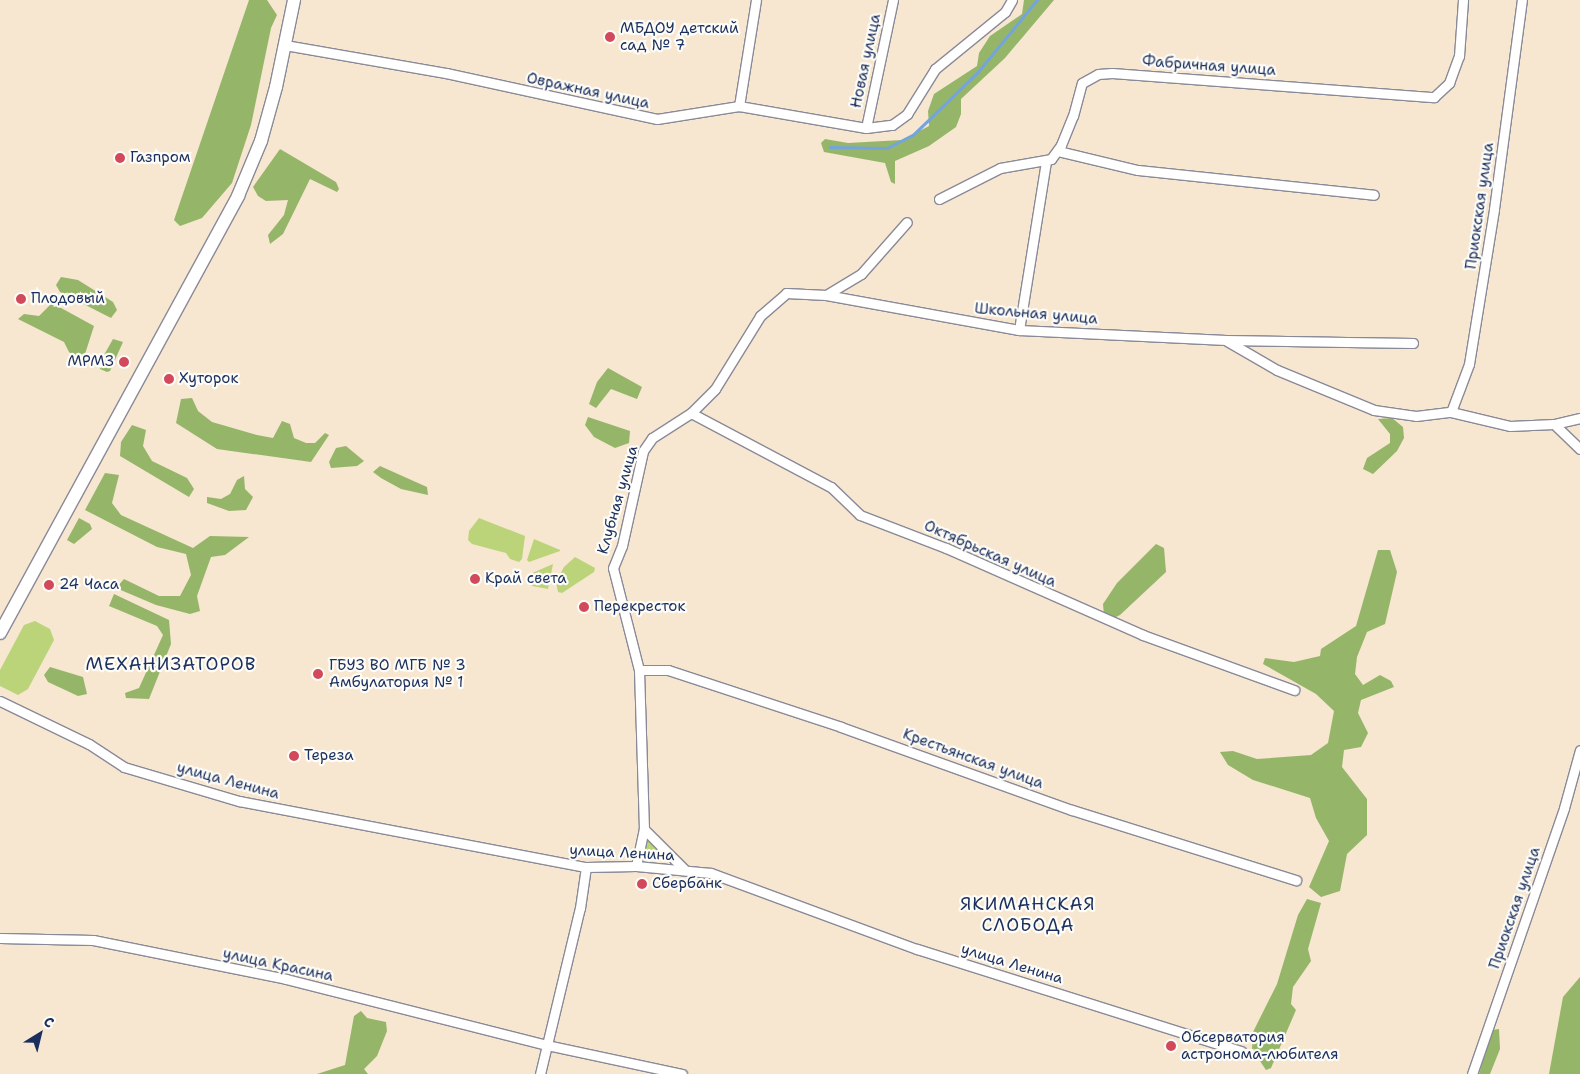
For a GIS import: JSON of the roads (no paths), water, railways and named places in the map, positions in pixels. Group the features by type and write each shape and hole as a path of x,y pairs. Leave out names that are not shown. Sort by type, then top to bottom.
{"main road":[{"path":"0,633 238,196 261,141 294,0"}],"street":[{"path":"739,106 756,0"},
{"name":"Новая улица","path":"866,128 893,0"},
{"name":"Овражная улица","path":"285,45 446,73 656,120 739,106 866,128 892,124 907,114 935,69 1005,12 1012,0"},
{"name":"Фабричная улица","path":"1046,162 1058,151 1073,116 1082,83 1098,74 1122,74 1434,97 1449,84 1459,56 1463,0"},
{"name":"Приокская улица","path":"1451,412 1469,364 1494,209 1522,0"},
{"path":"1058,151 1138,170 1374,195"},
{"path":"939,198 1000,168 1046,162 1018,330"},
{"path":"826,295 861,274 907,222"},
{"name":"Школьная улица","path":"786,293 826,295 1018,330 1226,340 1413,343"},
{"name":"Клубная улица","path":"636,866 644,829 639,670 613,568 622,546 643,451 652,438 691,413 715,389 760,316 786,293"},
{"name":"Школьная улица","path":"1226,340 1277,370 1374,410 1416,416 1451,412 1510,426 1554,424 1580,418"},
{"name":"Октябрьская улица","path":"691,413 831,487 860,515 946,548 1143,635 1294,690"},
{"path":"1554,424 1580,448"},
{"name":"Крестьянская улица","path":"639,670 668,670 841,727 1072,810 1296,880"},
{"name":"улица Ленина","path":"0,701 89,744 124,767 239,801 586,867 636,866 711,872 917,949 1241,1051"},
{"name":"Приокская улица","path":"1472,1074 1564,808 1580,750"},
{"path":"644,829 685,870"},
{"path":"540,1074 580,908 586,867"},
{"name":"улица Красина","path":"0,938 94,940 286,979 547,1045 682,1074"}],"waterway":[{"path":"830,147 887,148 914,134 977,73 1037,0"}],"place":[{"name":"МБДОУ детский сад № 7","path":"610,37"},
{"name":"Газпром","path":"120,158"},
{"name":"Плодовый","path":"21,299"},
{"name":"МРМЗ","path":"124,362"},
{"name":"Хуторок","path":"169,379"},
{"name":"Край света","path":"475,579"},
{"name":"24 Часа","path":"49,585"},
{"name":"Перекресток","path":"584,607"},
{"name":"ГБУЗ ВО МГБ № 3 Амбулатория № 1","path":"318,674"},
{"name":"Тереза","path":"294,756"},
{"name":"Сбербанк","path":"642,884"},
{"name":"Обсерватория астронома-любителя","path":"1171,1046"}],"district":[{"name":"МЕХАНИЗАТОРОВ","path":"171,664"},
{"name":"ЯКИМАНСКАЯ СЛОБОДА","path":"1028,915"}]}
